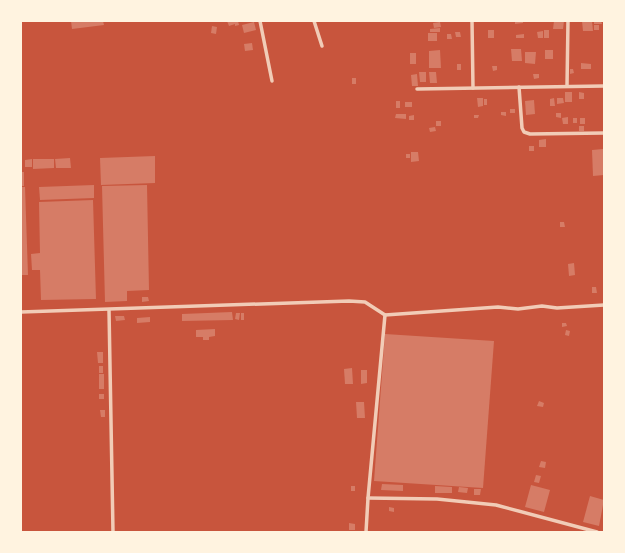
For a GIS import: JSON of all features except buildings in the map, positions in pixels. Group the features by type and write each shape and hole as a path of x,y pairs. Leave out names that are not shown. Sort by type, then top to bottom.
{"street":[{"path":"260,21 272,81"},
{"path":"314,21 322,46"},
{"path":"472,21 473,88"},
{"path":"567,86 568,21"},
{"path":"417,89 604,86"},
{"path":"519,87 522,128 524,132 530,134 604,133"},
{"path":"21,312 109,310 349,300 365,302 385,315 498,307 518,309 542,306 557,308 604,305"},
{"path":"109,310 113,532"},
{"path":"366,532 385,315"},
{"path":"368,498 437,499 496,506 597,532"}]}
